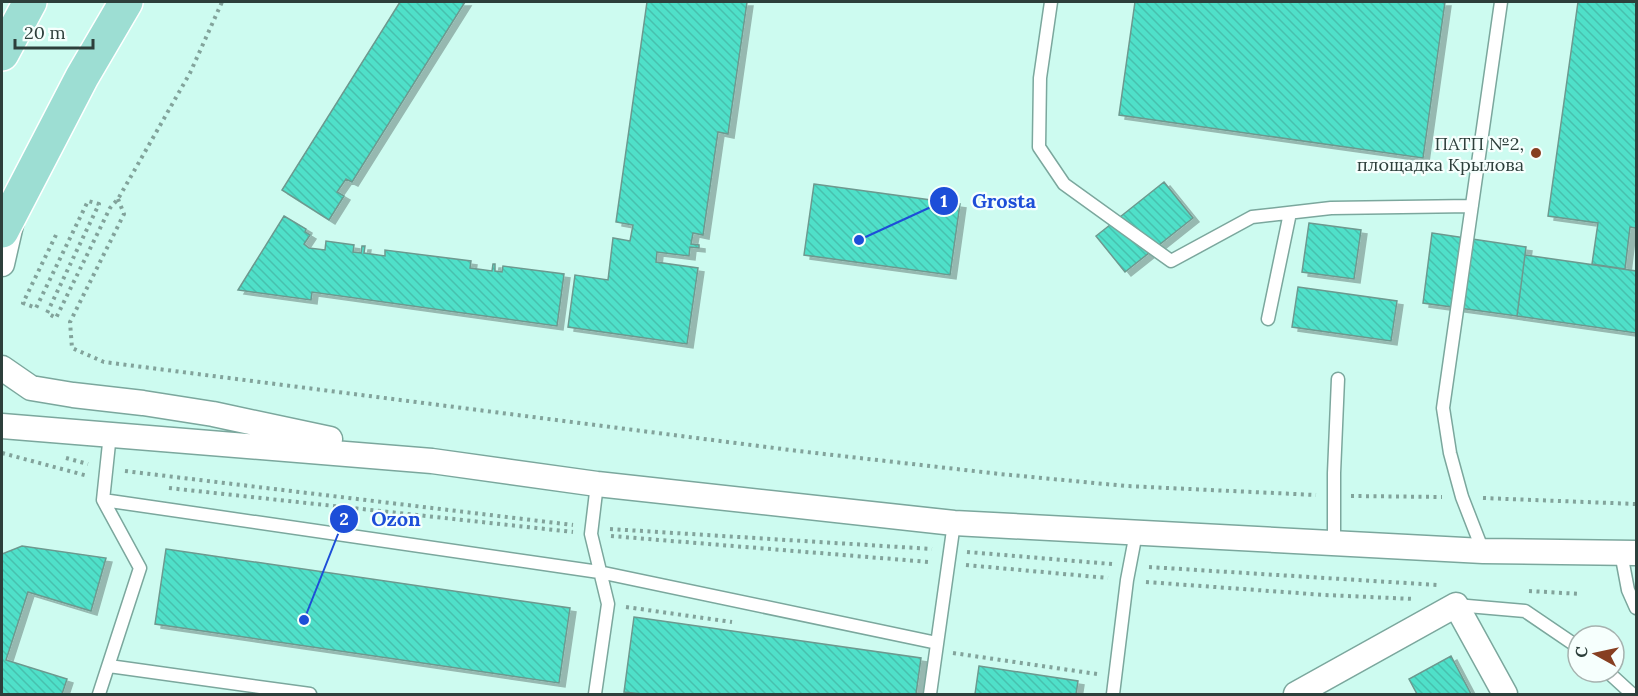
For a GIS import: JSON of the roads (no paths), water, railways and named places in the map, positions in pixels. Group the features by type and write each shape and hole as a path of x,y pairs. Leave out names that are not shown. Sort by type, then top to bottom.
{"main road":[{"path":"2,54 30,2"},
{"path":"2,231 82,77 126,2"}],"street":[{"path":"2,264 16,202"},
{"path":"2,368 31,388 213,414 432,461"},
{"path":"2,426 432,461 597,484 954,523 1484,551 1629,553"},
{"path":"1296,694 1456,606 1505,694"}],"lane":[{"path":"1051,2 1040,78 1039,147 1064,184 1171,261 1252,217 1331,208 1472,206"},
{"path":"1484,551 1461,497 1450,453 1443,408 1501,2"},
{"path":"1268,320 1290,213"},
{"path":"1334,543 1333,496 1338,379"},
{"path":"99,694 140,568 103,500 110,434"},
{"path":"595,694 608,604 599,572 592,531 597,484"},
{"path":"103,500 599,572 937,644"},
{"path":"930,694 954,523"},
{"path":"1113,694 1127,580 1136,533"},
{"path":"1629,553 1628,590 1636,608"},
{"path":"1456,606 1525,611 1566,639"},
{"path":"109,666 310,694"}],"place":[{"name":"ПАТП №2, площадка Крылова","path":"1536,153"},
{"name":"Grosta","path":"859,240"},
{"name":"Ozon","path":"304,620"}]}
